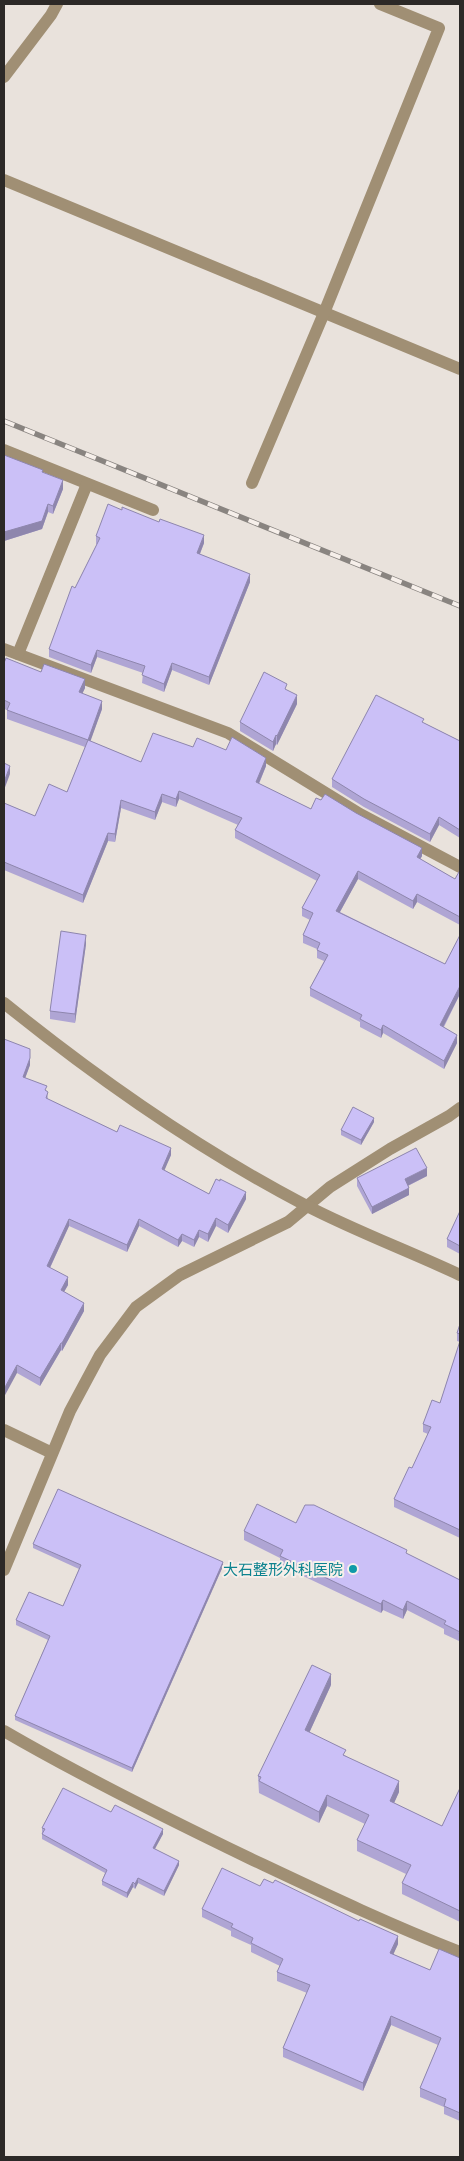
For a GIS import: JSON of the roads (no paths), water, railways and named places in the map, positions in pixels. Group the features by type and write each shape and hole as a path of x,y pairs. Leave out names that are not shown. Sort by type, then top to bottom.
{"street":[{"path":"4,77 51,15 57,4"},
{"path":"252,483 324,313 440,28 380,4"},
{"path":"4,180 460,369"},
{"path":"4,450 153,510"},
{"path":"18,654 87,484"},
{"path":"4,649 228,733 360,814 460,867"},
{"path":"4,1004 58,1047 196,1143 306,1205 460,1275"},
{"path":"4,1570 70,1411 100,1355 136,1307 180,1275 288,1222 330,1186 382,1153 460,1108"},
{"path":"4,1430 52,1453"},
{"path":"4,1731 53,1760 179,1824 344,1903 460,1952"}],"railway":[{"path":"4,421 460,606"}],"place":[{"name":"大石整形外科医院","path":"353,1569"}]}
